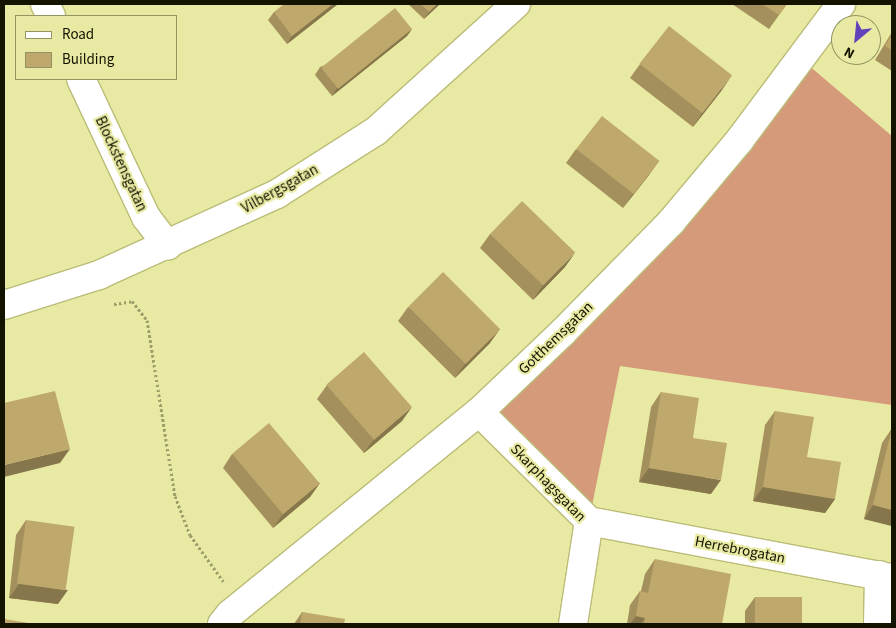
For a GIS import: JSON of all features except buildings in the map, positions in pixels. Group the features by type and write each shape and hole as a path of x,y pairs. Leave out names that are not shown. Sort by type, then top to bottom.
{"street":[{"name":"Vilbergsgatan","path":"4,306 99,275 168,246 277,194 376,132 516,4"},
{"name":"Gotthemsgatan","path":"222,624 242,604 479,412 562,333 671,222 738,141 841,4"},
{"name":"Blockstensgatan","path":"81,80 146,218 168,246"},
{"name":"Skarphagsgatan","path":"479,412 589,521 573,624"},
{"name":"Herrebrogatan","path":"589,521 885,576"},
{"path":"878,624 885,576"}],"path":[{"path":"99,275 110,305 132,301 147,320 175,496 190,536 209,565 242,604"}],"shaded area":[{"path":"801,59 892,136 892,405 620,366 589,521 479,412 562,333"}]}
